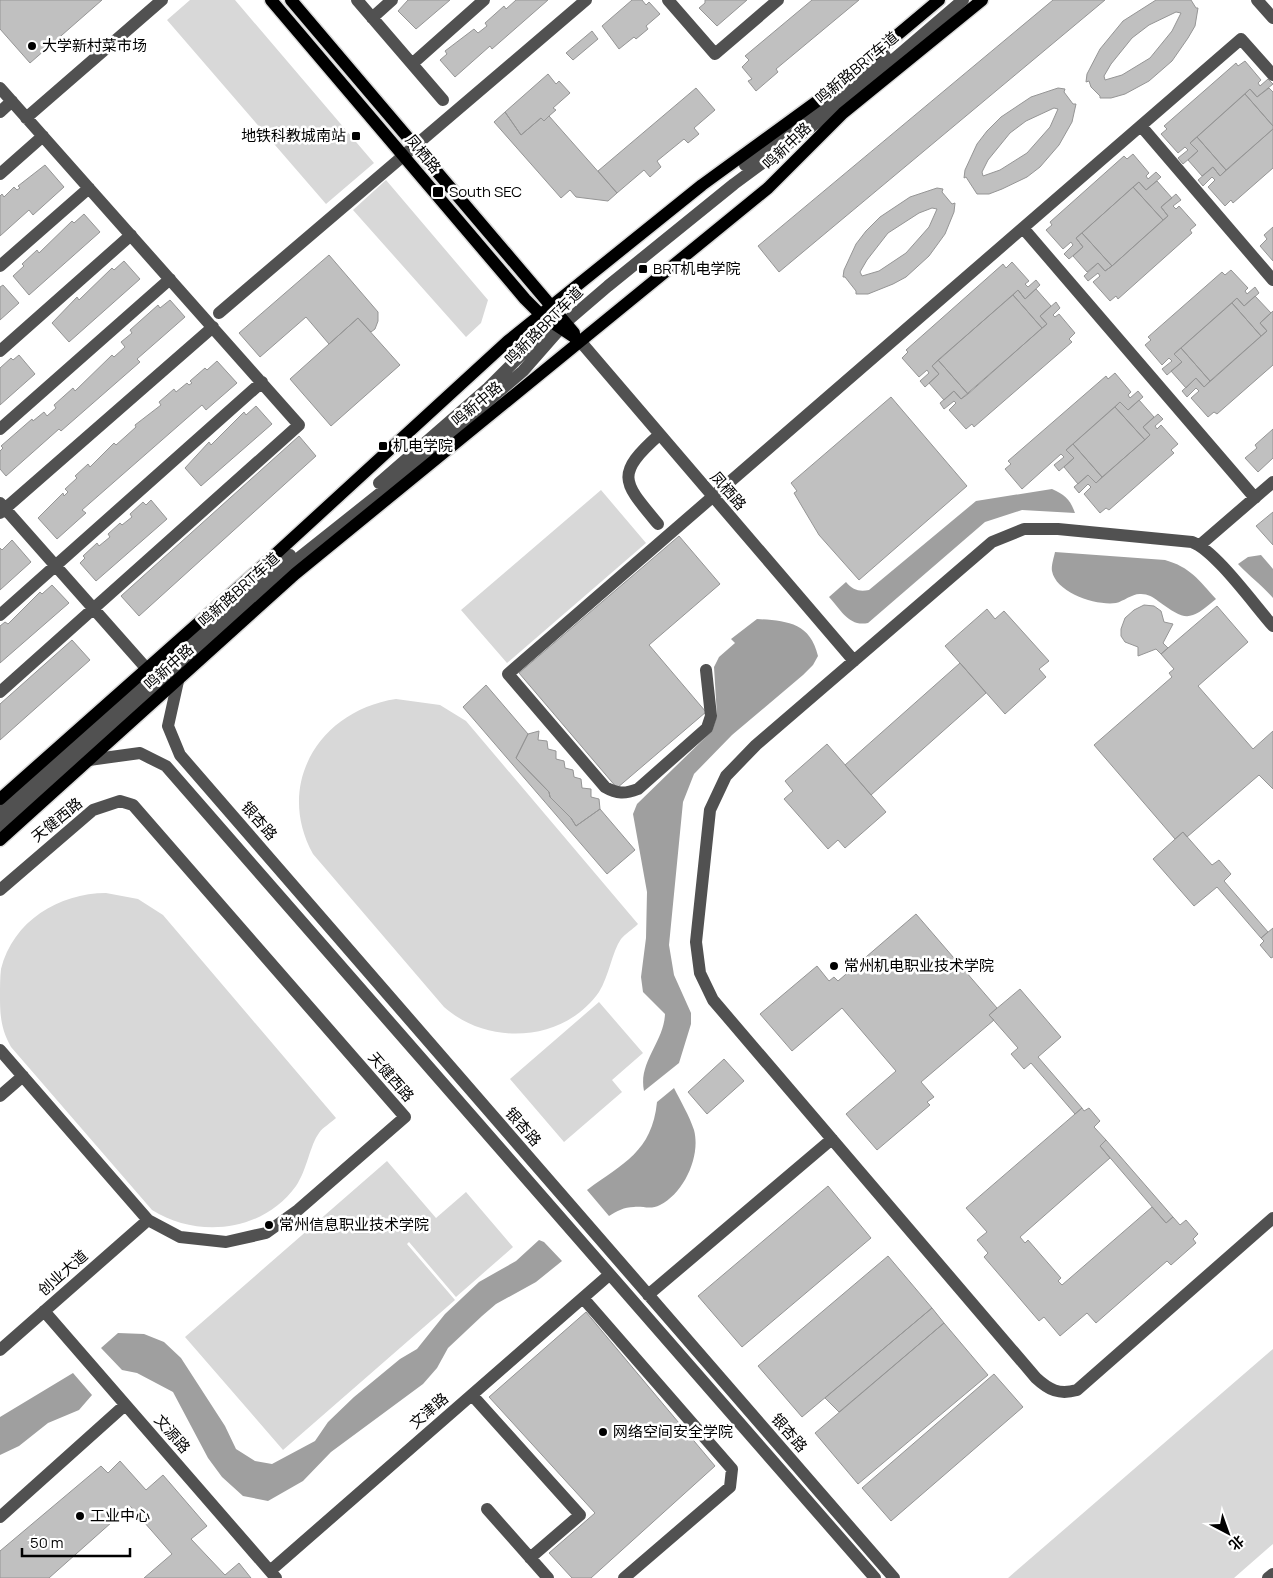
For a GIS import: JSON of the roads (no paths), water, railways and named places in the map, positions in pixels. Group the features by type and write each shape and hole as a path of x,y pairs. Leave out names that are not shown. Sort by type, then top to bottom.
{"main road":[{"name":"凤栖路","path":"271,0 403,155 556,318 580,341"},
{"name":"凤栖路","path":"291,0 415,145 556,318"},
{"name":"鸣新中路","path":"0,799 244,582 508,341 556,318 702,184 827,94 939,0"},
{"name":"鸣新中路","path":"0,840 295,574 768,188 843,113 982,0"}],"street":[{"path":"26,118 162,0"},
{"path":"356,0 443,100"},
{"path":"372,18 392,0"},
{"path":"412,64 484,0"},
{"path":"220,313 586,0"},
{"path":"677,3 715,54 778,0"},
{"name":"鸣新路BRT车道","path":"0,813 274,568 374,488 488,388 556,318 726,179 830,100 952,0"},
{"name":"鸣新路BRT车道","path":"0,826 290,566 388,487 523,372 556,318 838,107 963,0"},
{"path":"1257,0 1273,18"},
{"path":"706,670 711,716 707,728 638,789 627,793 616,793 605,787 508,674 1241,39 1273,74"},
{"path":"0,88 299,425 0,692"},
{"path":"0,112 12,101"},
{"path":"1141,126 1273,280"},
{"path":"0,174 43,136"},
{"path":"0,266 89,188"},
{"path":"1023,228 1255,498"},
{"path":"0,351 131,235"},
{"path":"0,428 170,279"},
{"path":"146,668 2,508 212,327"},
{"name":"凤栖路","path":"580,341 712,498 854,661"},
{"path":"0,614 262,382"},
{"path":"658,524 633,494 627,480 630,467 637,455 659,435"},
{"path":"1200,545 1273,482"},
{"path":"1273,626 1212,556 1200,545 1192,542 1058,529 1024,529 992,542 756,745 726,776 710,810 696,942 700,974 713,1000 1036,1378 1048,1388 1064,1394 1077,1390 1273,1218"},
{"path":"244,582 274,568"},
{"name":"银杏路","path":"178,681 168,726 180,755 894,1578"},
{"name":"银杏路","path":"89,760 140,753 166,766 875,1578"},
{"name":"天健西路","path":"0,890 92,810 120,801 133,805 405,1117 298,1210 266,1233 226,1242 180,1237 148,1220 0,1050"},
{"path":"0,1096 23,1076"},
{"path":"648,1295 832,1139"},
{"name":"创业大道","path":"0,1350 148,1220"},
{"name":"文津路","path":"273,1574 609,1275"},
{"path":"583,1298 732,1469 730,1487 624,1578"},
{"name":"文源路","path":"44,1311 273,1574"},
{"path":"472,1395 580,1516 530,1558"},
{"path":"0,1517 125,1405"},
{"path":"487,1508 548,1578"},
{"path":"1268,1578 1273,1574"}],"place":[{"name":"大学新村菜市场","path":"32,46"},
{"name":"地铁科教城南站","path":"356,136"},
{"name":"South SEC","path":"438,192"},
{"name":"BRT机电学院","path":"643,269"},
{"name":"机电学院","path":"383,446"},
{"name":"常州机电职业技术学院","path":"834,966"},
{"name":"常州信息职业技术学院","path":"269,1225"},
{"name":"网络空间安全学院","path":"603,1432"},
{"name":"工业中心","path":"80,1516"}]}
